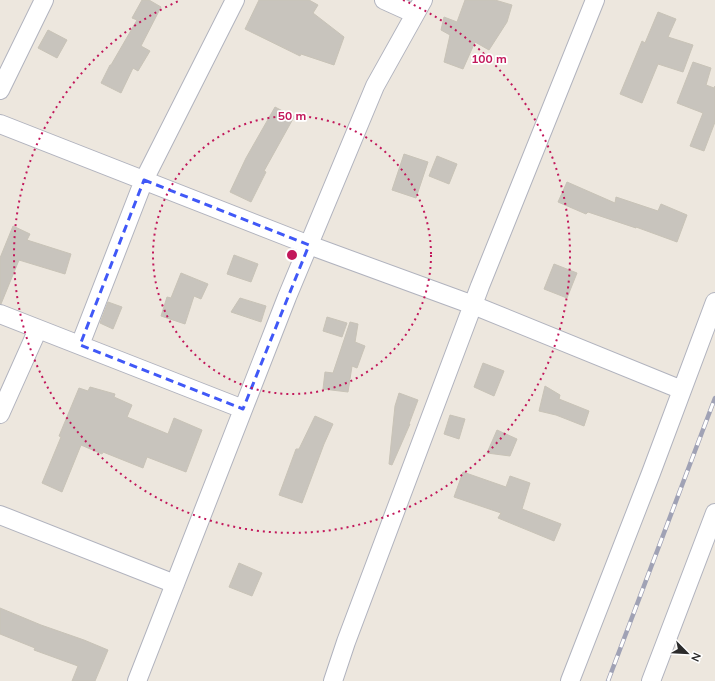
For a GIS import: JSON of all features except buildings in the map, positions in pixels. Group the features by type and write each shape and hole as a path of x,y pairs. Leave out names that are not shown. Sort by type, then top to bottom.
{"street":[{"path":"0,90 44,0"},
{"path":"80,345 144,180 236,0"},
{"path":"137,681 287,297 375,86 419,7 384,0"},
{"path":"333,681 473,306 595,0"},
{"path":"0,124 473,306 682,390"},
{"path":"570,681 651,473 715,302"},
{"path":"0,314 243,409"},
{"path":"0,414 38,329"},
{"path":"651,681 715,513"},
{"path":"0,514 175,584"}],"highlighted area":[{"path":"144,180 309,245 243,409 80,345"}],"railway":[{"path":"608,681 715,398"}]}
